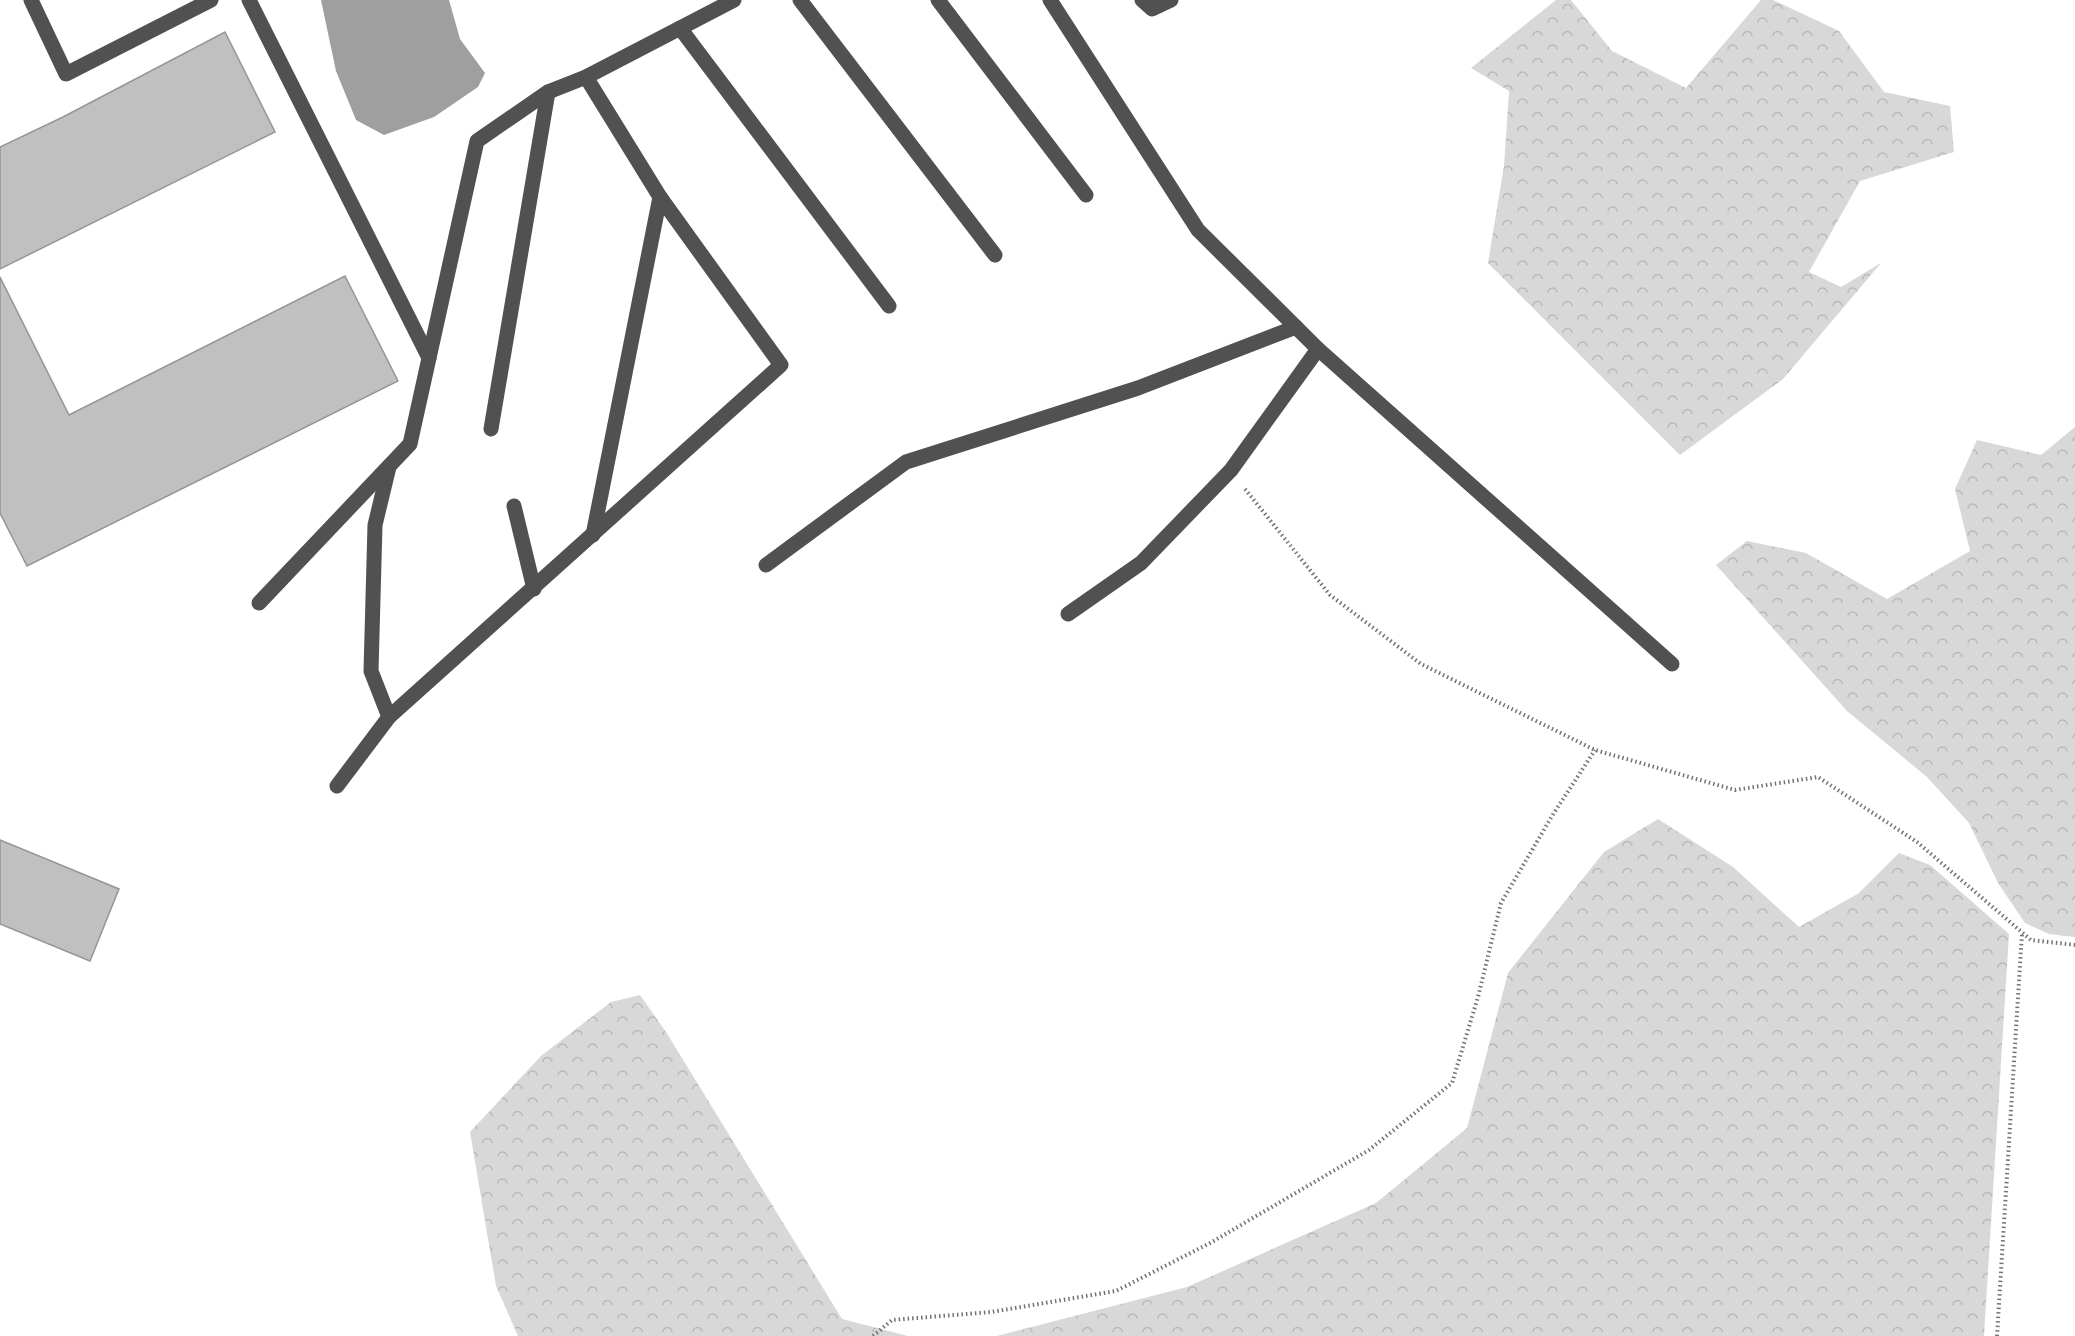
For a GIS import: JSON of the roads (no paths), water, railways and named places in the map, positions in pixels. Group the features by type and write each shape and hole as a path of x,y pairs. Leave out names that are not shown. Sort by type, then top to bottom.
{"street":[{"path":"31,0 66,74 211,0"},
{"path":"249,0 429,358"},
{"path":"260,603 410,444 477,141 548,92 586,77 734,0"},
{"path":"800,0 995,255"},
{"path":"938,0 1086,195"},
{"path":"1050,0 1198,230 1318,349 1672,663"},
{"path":"1142,0 1152,9 1171,0"},
{"path":"680,28 889,306"},
{"path":"337,786 389,717 781,365 660,197 586,77"},
{"path":"491,429 548,92"},
{"path":"593,535 660,197"},
{"path":"766,565 906,462 1138,388 1296,327"},
{"path":"1068,614 1141,563 1231,471 1318,349"},
{"path":"389,467 375,525 371,671 389,717"},
{"path":"514,506 534,589"}]}
